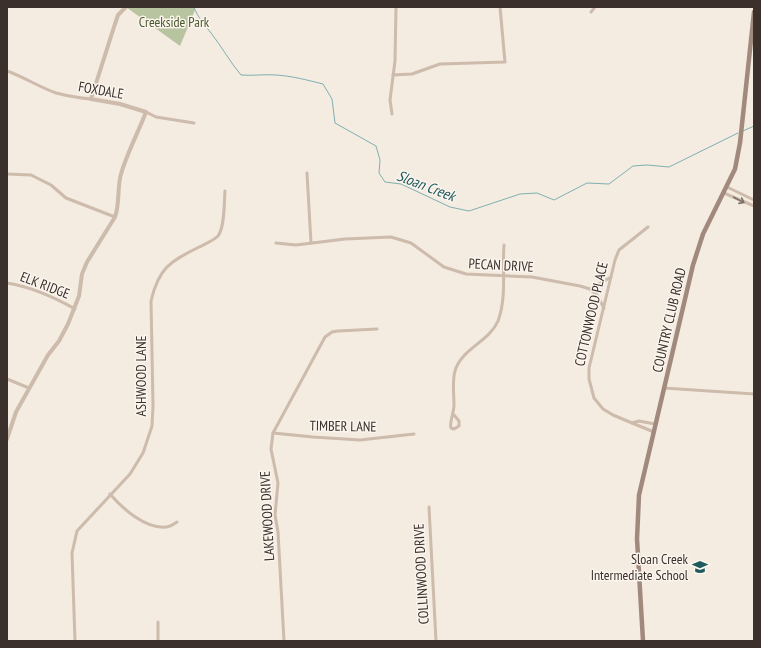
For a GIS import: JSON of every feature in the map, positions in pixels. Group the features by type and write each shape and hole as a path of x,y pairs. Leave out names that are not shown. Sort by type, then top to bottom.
{"main road":[{"name":"COUNTRY CLUB ROAD","path":"643,641 637,518 639,495 693,265 703,234 735,169 740,143 754,12"}],"street":[{"path":"91,99 118,15 126,7"},
{"path":"392,114 390,100 393,76 396,7"},
{"path":"393,76 412,74 440,64 506,62 500,7"},
{"path":"591,12 595,7"},
{"name":"FOXDALE","path":"7,71 26,77 55,92 73,97 120,104 146,112 156,117 194,123"},
{"path":"7,439 16,412 28,388 63,334 74,309 87,262 115,217 118,208 118,186 121,173 146,112"},
{"path":"307,173 311,243"},
{"path":"7,174 31,174 51,185 66,198 115,217"},
{"path":"727,187 754,200"},
{"name":"ASHWOOD LANE","path":"75,641 72,553 77,531 137,465 143,453 152,426 153,397 151,301 155,285 161,273 172,261 218,236 222,227 226,191"},
{"path":"724,193 754,206"},
{"name":"COTTONWOOD PLACE","path":"648,227 619,250 615,260 589,368 590,388 594,398 603,409 612,415 654,432"},
{"name":"PECAN DRIVE","path":"276,243 296,245 345,239 391,237 411,243 444,267 455,272 466,274 532,277 590,289"},
{"path":"454,415 455,370 462,358 490,333 497,322 502,307 504,245"},
{"path":"604,308 597,295 590,289 612,277"},
{"name":"ELK RIDGE","path":"7,283 29,288 58,300 74,309"},
{"name":"LAKEWOOD DRIVE","path":"284,641 278,532 275,515 278,483 271,449 272,433 325,337 332,332 338,331 378,329"},
{"path":"7,379 28,388"},
{"path":"664,388 754,394"},
{"name":"COTTONWOOD PLACE","path":"632,423 639,421 655,424"},
{"name":"TIMBER LANE","path":"272,433 360,440 414,434"},
{"path":"110,494 117,503 152,525 167,528 177,522"},
{"name":"COLLINWOOD DRIVE","path":"429,507 436,641"},
{"path":"158,622 158,641"}],"green space":[{"name":"Creekside Park","path":"126,7 195,7 195,10 180,46"}],"waterway":[{"name":"Sloan Creek","path":"194,7 201,21 241,75 282,76 300,78 323,84 332,99 335,123 376,146 380,160 379,173 385,182 401,184 450,207 469,211 520,194 537,193 554,200 587,183 609,184 633,166 647,165 669,167 738,133"},
{"name":"Sloan Creek","path":"743,131 754,126"}],"place":[{"name":"Sloan Creek Intermediate School","path":"700,567"}]}
